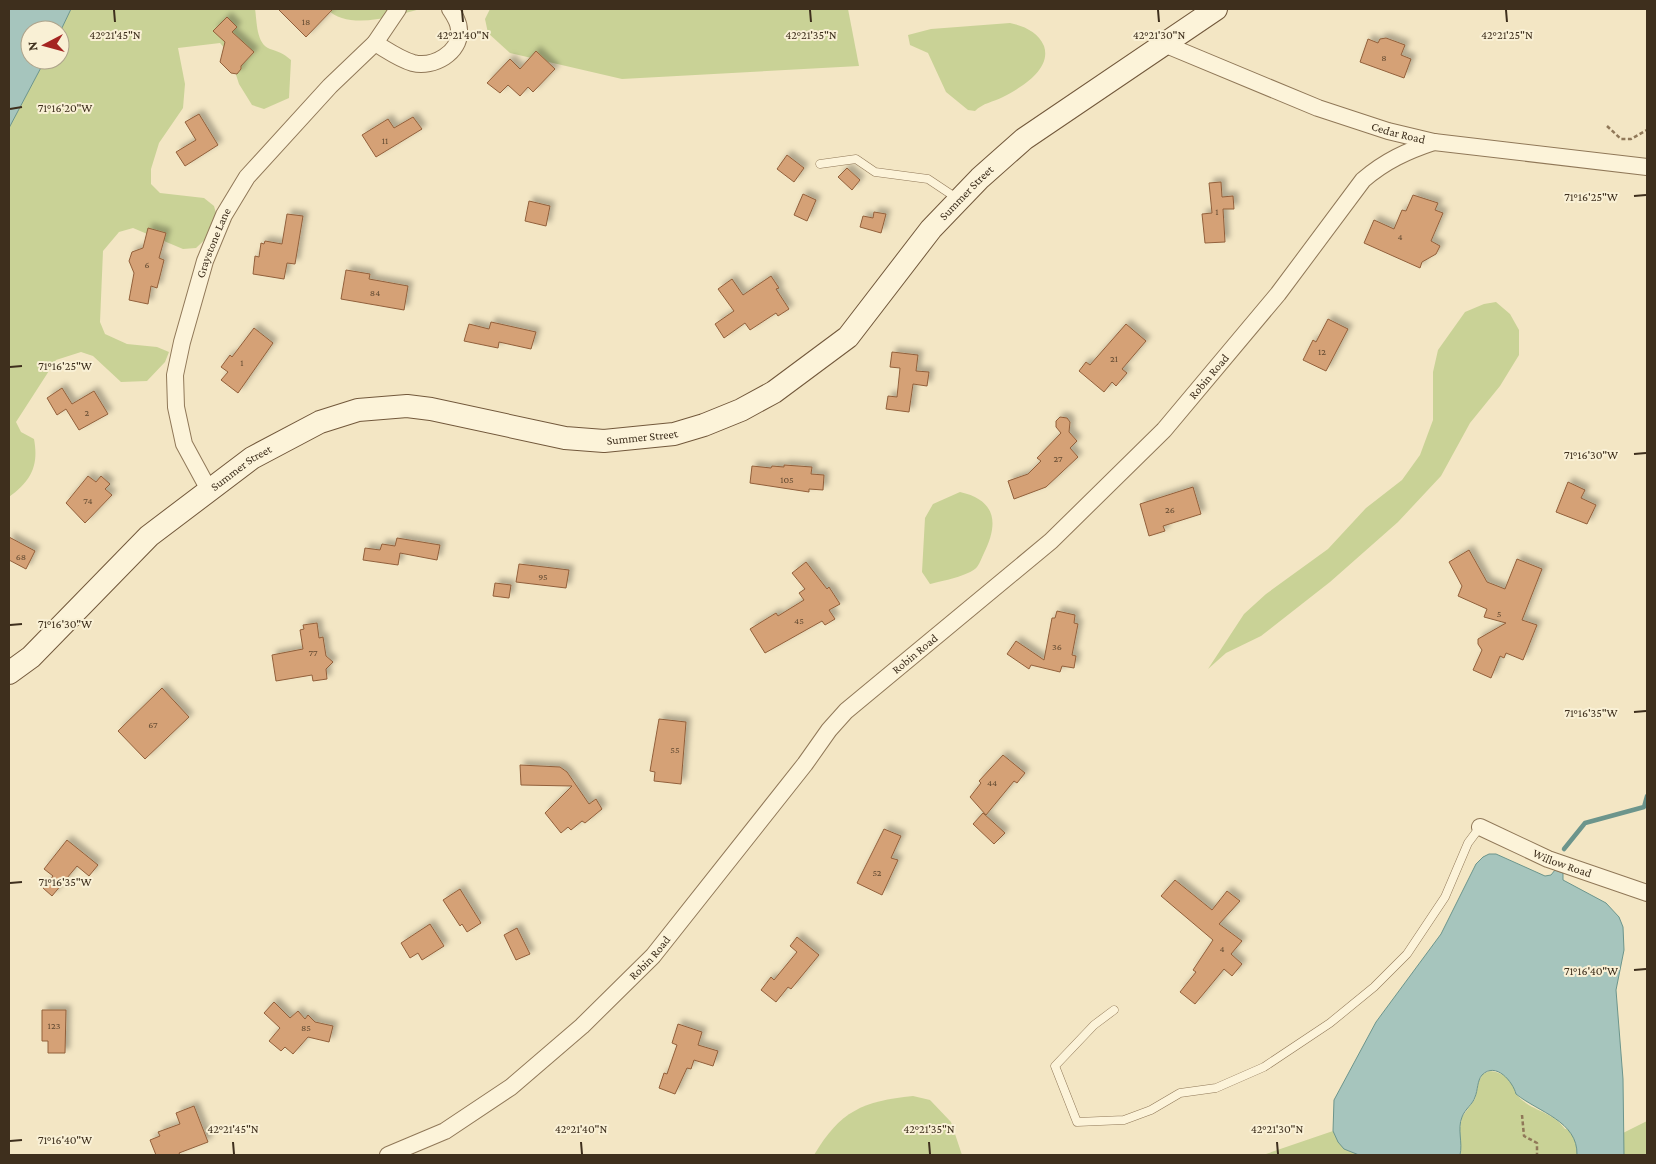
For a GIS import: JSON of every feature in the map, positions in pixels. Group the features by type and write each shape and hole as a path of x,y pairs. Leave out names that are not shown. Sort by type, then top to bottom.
{"street":[{"name":"Graystone Lane","path":"209,490 184,444 176,407 175,375 182,342 205,261 224,215 248,177 330,86 375,42 398,9"},
{"path":"375,42 413,63 426,64 438,61 449,54 457,43 460,30 456,18 450,9"},
{"name":"Summer Street","path":"9,673 37,650 149,536 252,458 288,437 320,422 378,407 407,406 431,409 565,438 604,442 674,434 704,425 741,410 774,392 848,337 896,273 959,200 980,178 1024,139 1216,9"},
{"name":"Cedar Road","path":"1164,44 1318,108 1388,131 1434,142 1647,167"},
{"name":"Robin Road","path":"388,1155 445,1131 511,1087 582,1026 653,956 805,764 829,730 846,712 1051,541 1164,430 1278,294 1363,180 1378,166 1402,152 1434,142"},
{"name":"Willow Road","path":"1480,827 1548,859 1647,893"}],"lane":[{"path":"820,164 856,159 875,172 928,179 959,200"},
{"path":"1114,1010 1094,1025 1055,1066 1077,1122 1124,1120 1151,1110 1180,1092 1216,1088 1264,1067 1330,1023 1374,987 1407,954 1445,897 1468,843 1480,827"}],"path":[{"path":"1607,126 1621,139 1630,139 1647,130"},
{"path":"1522,1116 1524,1136 1538,1143 1538,1155"}],"green space":[{"path":"71,9 255,9 258,32 262,42 265,46 291,60 289,98 264,109 252,105 239,84 229,53 220,43 178,48 185,84 183,108 159,143 151,169 151,184 160,193 204,198 214,206 217,217 214,231 196,248 183,249 133,228 119,232 103,251 100,322 105,334 127,344 157,347 169,352 165,362 147,381 121,382 93,356 81,352 56,360 16,422 21,432 34,439 35,457 32,472 28,479 9,497 9,128 40,70 70,70 70,20 66,20"},
{"path":"327,9 420,9 385,18 359,21 336,16"},
{"path":"490,9 848,9 859,66 622,79 510,53 488,33 485,19"},
{"path":"1010,23 1025,28 1038,37 1044,46 1045,55 1043,63 1026,83 975,111 968,110 946,92 928,53 910,45 908,35 931,29"},
{"path":"1496,302 1510,314 1519,330 1519,355 1500,386 1470,423 1441,476 1398,522 1330,582 1261,636 1226,653 1208,669 1244,614 1266,594 1328,549 1366,508 1402,480 1420,455 1433,420 1433,372 1438,350 1465,312 1484,304"},
{"path":"960,492 981,501 987,507 991,514 992,523 989,542 979,564 973,570 955,578 930,584 922,572 925,518 933,504"},
{"path":"1490,1071 1500,1073 1506,1077 1511,1081 1516,1094 1522,1100 1554,1118 1565,1129 1623,1133 1647,1121 1647,1155 1460,1155 1459,1133 1462,1117 1475,1099 1479,1081 1483,1074"},
{"path":"913,1096 930,1100 951,1122 962,1155 814,1155 833,1128 854,1111 880,1101"},
{"path":"1333,1131 1343,1146 1359,1155 1263,1155"}],"water":[{"path":"9,9 71,9 66,20 20,20 20,70 40,70 9,128"},
{"path":"1489,854 1496,854 1545,876 1551,875 1555,870 1563,873 1563,880 1606,903 1619,917 1623,927 1624,950 1616,990 1623,1079 1624,1155 1577,1155 1576,1143 1564,1126 1555,1118 1516,1094 1508,1079 1493,1070 1487,1071 1480,1077 1474,1100 1462,1117 1460,1126 1460,1155 1359,1155 1344,1149 1333,1131 1334,1100 1376,1022 1441,934 1476,864"}],"building":[{"path":"278,9 333,9 306,37"},
{"path":"227,17 237,27 232,32 254,52 241,66 237,74 231,73 220,62 225,42 213,31"},
{"path":"1386,38 1405,45 1401,55 1411,59 1404,78 1360,62 1368,39 1378,43 1380,39"},
{"path":"536,51 555,69 533,92 528,87 520,96 508,85 500,93 487,83 510,59 520,69"},
{"path":"199,114 218,145 185,166 176,152 196,140 185,122"},
{"path":"413,117 422,129 376,157 362,135 388,119 394,128"},
{"path":"787,155 804,168 794,182 777,169"},
{"path":"847,168 860,180 852,190 838,177"},
{"path":"1221,182 1222,197 1233,196 1234,209 1223,209 1225,242 1205,243 1202,214 1212,213 1209,183"},
{"path":"803,194 816,200 807,221 794,215"},
{"path":"1413,195 1438,203 1435,210 1443,213 1431,241 1440,246 1436,254 1422,262 1420,268 1364,243 1374,220 1394,229 1402,210 1406,211"},
{"path":"529,201 550,206 546,226 525,221"},
{"path":"874,212 886,214 881,233 860,227 863,216 873,218"},
{"path":"287,214 303,216 295,264 287,263 284,279 253,274 255,256 259,257 261,243 264,244 265,241 282,244"},
{"path":"148,228 166,233 159,258 164,260 157,288 151,286 148,304 129,300 134,273 129,261 132,252 143,248"},
{"path":"346,270 370,274 369,279 408,286 404,310 341,299"},
{"path":"771,276 779,288 776,289 789,309 778,316 776,313 750,330 745,323 724,338 715,324 734,311 718,289 732,279 743,295"},
{"path":"1328,319 1348,329 1326,371 1303,360 1313,340 1316,342"},
{"path":"491,322 536,332 531,349 499,342 498,348 464,341 469,324 489,329"},
{"path":"1126,324 1146,341 1122,369 1127,373 1116,386 1112,382 1104,392 1079,371 1086,362 1090,365"},
{"path":"254,328 273,343 238,393 221,380 228,372 221,367 230,355 232,357"},
{"path":"892,352 918,355 916,371 929,372 927,386 913,384 909,412 886,409 888,396 897,397 900,368 890,367"},
{"path":"62,388 72,404 94,391 108,414 79,430 66,409 57,415 47,398"},
{"path":"1060,417 1067,418 1070,422 1069,432 1077,441 1070,448 1078,457 1046,487 1014,499 1008,481 1028,474 1041,461 1037,458 1061,433 1056,427 1056,421"},
{"path":"784,465 812,467 811,474 824,475 823,490 809,489 809,492 750,483 752,466 771,468 772,466 784,467"},
{"path":"88,476 96,482 101,476 110,484 105,489 112,495 85,523 66,503"},
{"path":"1568,482 1585,490 1581,498 1596,505 1587,524 1556,512"},
{"path":"1193,487 1201,514 1163,526 1165,531 1149,536 1140,504"},
{"path":"9,537 35,551 26,569 9,560"},
{"path":"397,538 440,545 437,560 400,553 398,565 363,560 365,548 380,550 382,544 395,546"},
{"path":"1469,550 1487,582 1505,589 1517,559 1542,569 1522,620 1537,625 1523,660 1506,653 1504,658 1500,656 1491,678 1473,670 1482,650 1478,644 1478,639 1506,623 1484,617 1487,609 1458,596 1462,586 1449,562"},
{"path":"806,562 827,589 829,587 840,604 829,610 835,619 825,625 822,621 765,653 750,629 776,613 778,616 804,600 799,593 805,589 792,573"},
{"path":"519,564 569,570 566,588 516,582"},
{"path":"495,583 511,585 509,598 493,596"},
{"path":"1057,611 1075,615 1074,623 1078,624 1072,655 1076,656 1074,668 1062,666 1060,672 1031,665 1029,669 1007,654 1016,641 1044,660 1052,618 1055,618"},
{"path":"317,623 319,638 323,637 326,656 333,662 326,669 327,679 313,681 312,675 276,681 272,655 303,649 300,630 304,629 303,625"},
{"path":"162,688 189,717 145,759 118,731"},
{"path":"659,719 686,722 681,784 654,781 655,772 650,771"},
{"path":"1003,755 1025,773 1017,783 1014,781 986,815 970,797 981,783 979,781"},
{"path":"520,765 560,767 567,772 589,804 596,799 602,809 585,823 582,821 571,830 568,827 561,833 545,813 572,786 521,785"},
{"path":"983,813 1005,833 994,844 973,824"},
{"path":"884,829 901,836 891,858 898,860 882,895 857,883"},
{"path":"67,840 98,865 89,876 77,866 52,896 43,888 53,876 44,869"},
{"path":"1175,880 1212,910 1227,891 1240,901 1219,924 1242,941 1231,954 1242,964 1232,976 1224,969 1195,1004 1180,992 1196,972 1193,970 1213,940 1161,896"},
{"path":"460,889 481,923 467,932 462,924 460,926 443,900"},
{"path":"430,924 444,946 422,960 418,953 410,958 401,943"},
{"path":"517,928 530,954 516,960 504,935"},
{"path":"797,937 819,955 791,989 788,987 776,1002 761,990 771,977 774,980 797,952 790,946"},
{"path":"274,1002 290,1018 298,1011 305,1019 308,1015 315,1022 333,1026 329,1042 308,1037 293,1054 285,1047 281,1051 269,1041 280,1028 264,1013"},
{"path":"42,1010 66,1010 65,1053 48,1053 48,1041 42,1041"},
{"path":"678,1024 702,1032 698,1045 718,1051 713,1066 694,1060 691,1069 687,1068 675,1094 659,1088 664,1073 667,1074 677,1045 672,1043"},
{"path":"194,1106 208,1142 179,1153 180,1155 156,1155 150,1140 160,1136 158,1132 180,1124 176,1113"}],"waterway":[{"path":"1564,849 1585,823 1644,807 1647,796"}]}
